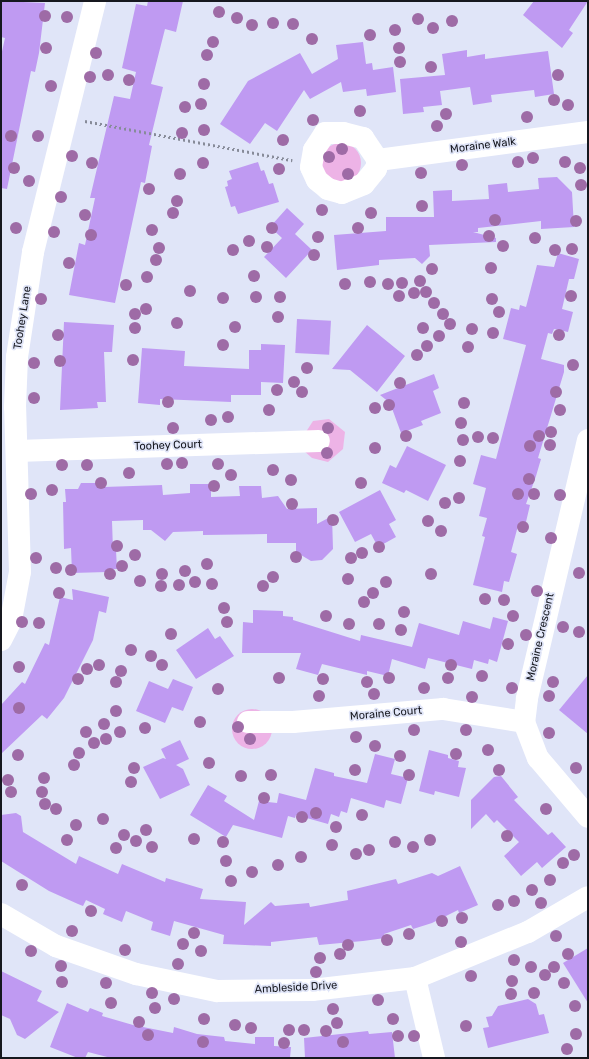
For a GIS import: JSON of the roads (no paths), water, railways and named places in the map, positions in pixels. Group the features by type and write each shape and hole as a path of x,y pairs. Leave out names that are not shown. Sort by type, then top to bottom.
{"street":[{"name":"Toohey Lane","path":"1,640 11,620 20,572 15,407 17,357 33,252 95,1"},
{"name":"Moraine Walk","path":"378,160 588,132"},
{"path":"325,133 343,133 363,138 378,160 376,168 364,184 342,193 328,189 317,180 312,164 314,150 325,133"},
{"name":"Moraine Crescent","path":"588,440 527,699 524,722 538,758 588,817"},
{"name":"Toohey Court","path":"17,451 319,441"},
{"name":"Moraine Court","path":"248,722 293,722 444,709 524,722"},
{"name":"Ambleside Drive","path":"1,914 56,946 136,974 217,991 312,990 415,978 528,932 588,897"},
{"path":"415,978 434,1058"}]}
